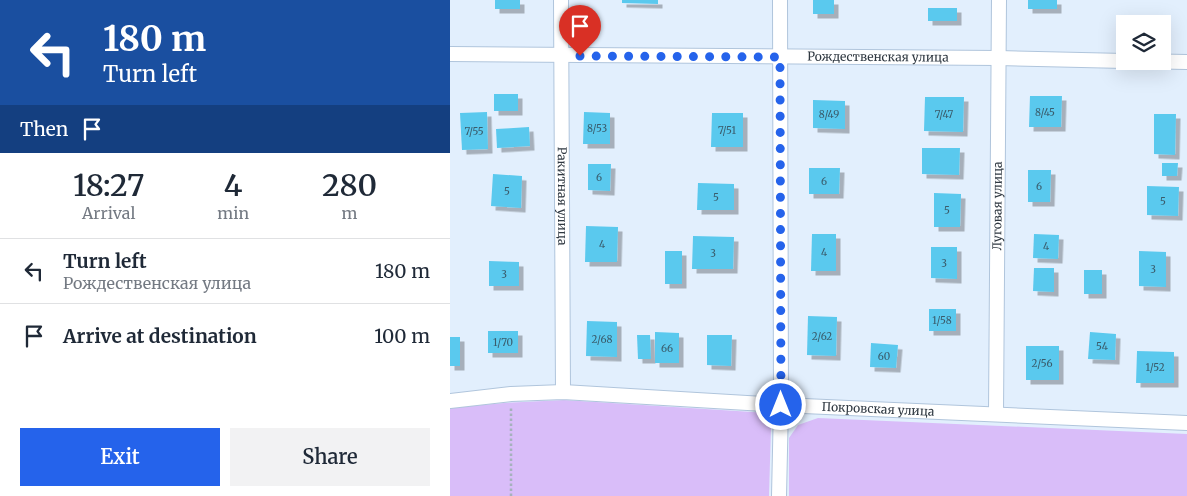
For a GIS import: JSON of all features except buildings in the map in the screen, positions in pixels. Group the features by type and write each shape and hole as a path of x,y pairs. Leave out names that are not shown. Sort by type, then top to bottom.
{"street":[{"name":"Ракитная улица","path":"561,0 563,392"},
{"path":"779,496 781,405 780,0"},
{"name":"Луговая улица","path":"996,414 1000,0"},
{"name":"Рождественская улица","path":"450,54 998,58 1116,61"},
{"path":"1171,62 1187,62"},
{"name":"Покровская улица","path":"450,401 511,394 563,392 781,405 1187,422"}],"path":[{"path":"511,394 511,496"}],"shaded area":[{"path":"564,400 767,413 771,427 769,496 450,496 450,408"},
{"path":"818,418 1187,434 1187,496 789,496 789,438 798,425"}],"route":[{"path":"580,56 780,57 781,405"}]}
